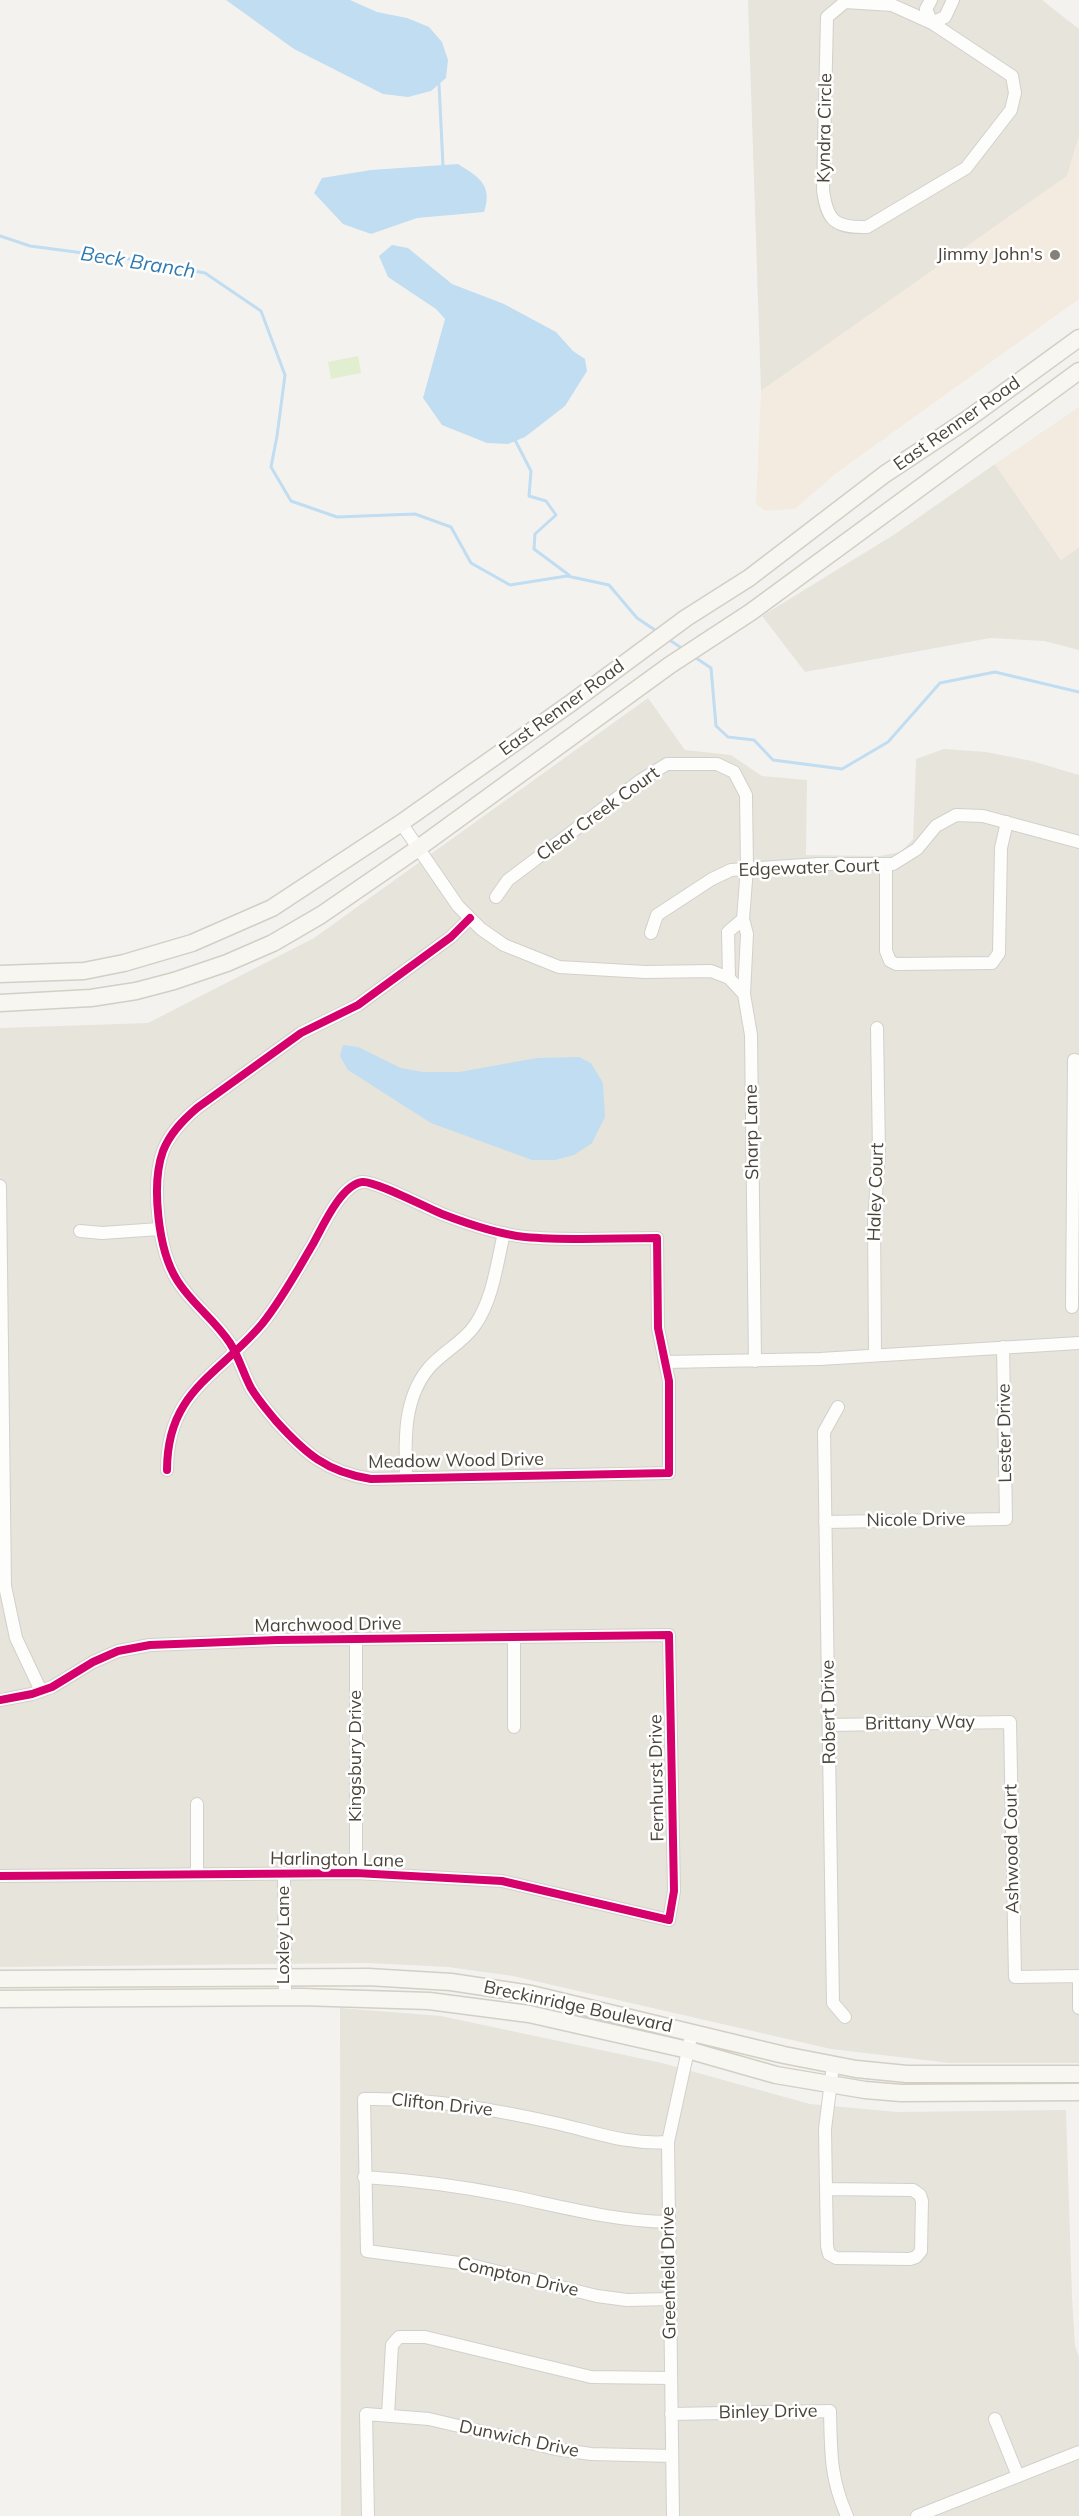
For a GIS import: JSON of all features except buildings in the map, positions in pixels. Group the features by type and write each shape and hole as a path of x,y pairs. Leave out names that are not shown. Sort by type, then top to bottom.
{"main road":[{"name":"East Renner Road","path":"0,974 84,971 124,963 192,943 273,908 401,823 686,618 749,578 885,474 965,421 1079,338"},
{"path":"1050,358 1065,381"},
{"name":"East Renner Road","path":"0,1002 45,1002 136,991 227,963 273,943 321,915 417,849 670,665 765,602 1079,371"},
{"path":"749,578 765,602"},
{"name":"Breckinridge Boulevard","path":"0,1979 368,1977 451,1982 531,1994 833,2065 907,2074 1079,2074"},
{"name":"Breckinridge Boulevard","path":"0,2000 285,1997 429,2001 530,2014 688,2050 776,2075 830,2085 901,2093 1079,2092"}],"street":[{"path":"931,0 926,9 932,23 945,17 953,0"},
{"name":"Kyndra Circle","path":"845,2 892,5 932,23 1012,76 1015,93 1011,110 966,168 867,227 847,228 833,221 825,207 823,190 827,17 845,2"},
{"name":"Clear Creek Court","path":"496,897 508,880 641,780 668,764 717,764 734,772 742,784"},
{"name":"Sharp Lane","path":"742,784 746,795 747,868 743,919 747,934 744,994 751,1035 755,1360"},
{"name":"Edgewater Court","path":"651,933 657,915 712,879 732,870 819,864 886,865 908,856 917,849 936,826 956,815 974,814 1079,842"},
{"path":"886,865 885,951 890,961 896,964 987,964 996,961 999,953 1001,848 1007,822"},
{"path":"401,823 458,906 481,929 504,945 559,967 645,972 711,971 729,978 744,994"},
{"name":"Meadow Wood Drive","path":"470,918 451,937 358,1005 301,1034 196,1108 181,1122 170,1136 163,1151 159,1169 159,1229 166,1259 177,1280 224,1333 235,1350 258,1399 299,1447 318,1461 355,1477 669,1473 669,1381 666,1362"},
{"path":"729,978 728,932 743,919"},
{"name":"Haley Court","path":"875,1355 874,1221 879,1153 877,1028"},
{"path":"1071,1307 1077,1060"},
{"path":"167,1470 170,1439 185,1401 198,1384 261,1325 282,1298 334,1207 351,1185 361,1182 368,1182 444,1215 525,1237 657,1238 658,1328 666,1362 875,1355 1079,1343"},
{"path":"0,1186 5,1586 10,1617 27,1666 41,1691"},
{"path":"80,1231 102,1233 159,1229"},
{"path":"406,1478 405,1428 409,1407 429,1368 475,1325 490,1290 504,1233"},
{"name":"Lester Drive","path":"1003,1347 1006,1519"},
{"name":"Robert Drive","path":"838,1407 824,1432 825,1522 833,2003 845,2017"},
{"name":"Nicole Drive","path":"825,1522 1006,1519"},
{"name":"Marchwood Drive","path":"0,1700 52,1687 93,1662 137,1646 188,1642 669,1635"},
{"name":"Fernhurst Drive","path":"669,1635 674,1891 669,1920"},
{"path":"514,1637 514,1727"},
{"name":"Kingsbury Drive","path":"356,1639 356,1873"},
{"name":"Brittany Way","path":"829,1725 1010,1722"},
{"name":"Ashwood Court","path":"1010,1722 1015,1977 1079,1976"},
{"path":"197,1804 197,1874"},
{"name":"Loxley Lane","path":"284,1873 285,1997"},
{"name":"Harlington Lane","path":"0,1876 356,1873 502,1881 669,1920"},
{"path":"1079,1976 1079,2008"},
{"name":"Greenfield Drive","path":"673,2516 668,2142 692,2032"},
{"path":"826,2189 913,2190 920,2195 922,2201 921,2251 916,2257 910,2259 836,2258 829,2254 826,2246 825,2129 833,2065"},
{"name":"Clifton Drive","path":"367,2251 364,2099 463,2104 558,2124 623,2141 643,2144 668,2142"},
{"path":"364,2177 456,2185 624,2220 668,2222"},
{"name":"Compton Drive","path":"367,2251 467,2264 597,2296 627,2300 669,2299"},
{"path":"388,2415 392,2345 399,2337 436,2340 591,2377 670,2378"},
{"name":"Binley Drive","path":"671,2415 830,2411 832,2470 836,2491 847,2516"},
{"name":"Dunwich Drive","path":"368,2516 366,2414 429,2419 556,2449 590,2454 622,2457 672,2456"},
{"path":"995,2419 1018,2476"},
{"path":"916,2516 1079,2452"}],"shaded area":[{"path":"748,0 1042,0 1079,29 1079,137 1067,176 761,391"},
{"path":"1079,137 1079,299 835,474 795,509 765,511 756,504 761,391 1067,176"},
{"path":"1079,407 1079,547 1061,560 995,464"},
{"path":"995,464 1061,560 1079,547 1079,650 1044,641 990,638 805,672 762,616 895,534"},
{"path":"648,698 685,750 731,755 762,776 807,780 806,855 879,856 901,852 913,839 916,759 944,749 986,752 1032,761 1079,775 1079,2063 950,2063 831,2049 513,1976 448,1967 368,1963 0,1967 0,1028 148,1023 314,938"},
{"path":"340,2008 441,2016 662,2063 810,2104 897,2112 1066,2110 1072,2297 1075,2346 1079,2357 1079,2516 341,2516"}],"green space":[{"path":"358,356 361,373 331,379 328,362"}],"water":[{"path":"226,0 350,0 377,12 407,18 429,27 442,42 448,60 446,78 431,91 408,97 383,94 294,49"},
{"path":"458,164 478,178 485,188 487,195 484,212 417,218 371,234 343,224 314,193 322,178 371,170"},
{"path":"392,245 408,248 452,284 504,304 556,332 573,351 585,359 587,371 565,406 525,437 508,444 487,443 442,425 423,398 445,319 436,309 388,277 379,256"},
{"path":"343,1045 358,1047 401,1068 423,1072 459,1072 537,1058 579,1057 591,1063 603,1083 605,1117 592,1143 574,1155 555,1160 532,1160 431,1123 348,1070 340,1056"}],"waterway":[{"path":"436,82 439,84 443,166"},
{"name":"Beck Branch","path":"0,236 30,246 129,259 205,273 261,311 285,375 271,467 291,501 337,517 415,514 451,527 471,563 510,585 567,576 609,585 637,618 658,632"},
{"path":"515,440 531,471 529,496 546,501 556,515 535,534 534,549 569,575"},
{"name":"Beck Branch","path":"668,639 683,649"},
{"name":"Beck Branch","path":"693,656 711,668 716,726 728,737 754,740 773,760 842,769 888,742 940,683 995,672 1079,692"}],"cycle path":[{"path":"167,1470 169,1443 185,1403 198,1387 229,1358 245,1342 262,1324 289,1285 333,1207 347,1190 362,1182 389,1190 442,1214 514,1236 558,1239 657,1238 658,1328 669,1381 669,1473 371,1479 341,1471 307,1452 276,1421 251,1388 236,1354 233,1348 230,1343 183,1288 170,1267 158,1217 157,1181 163,1151 177,1127 197,1108 301,1033 358,1005 451,937 470,918"},
{"path":"0,1700 32,1694 52,1687 93,1662 118,1651 150,1645 277,1640 669,1635 674,1891 669,1920 502,1881 356,1873 0,1876"}],"place":[{"name":"Jimmy John's","path":"1055,255"}]}
